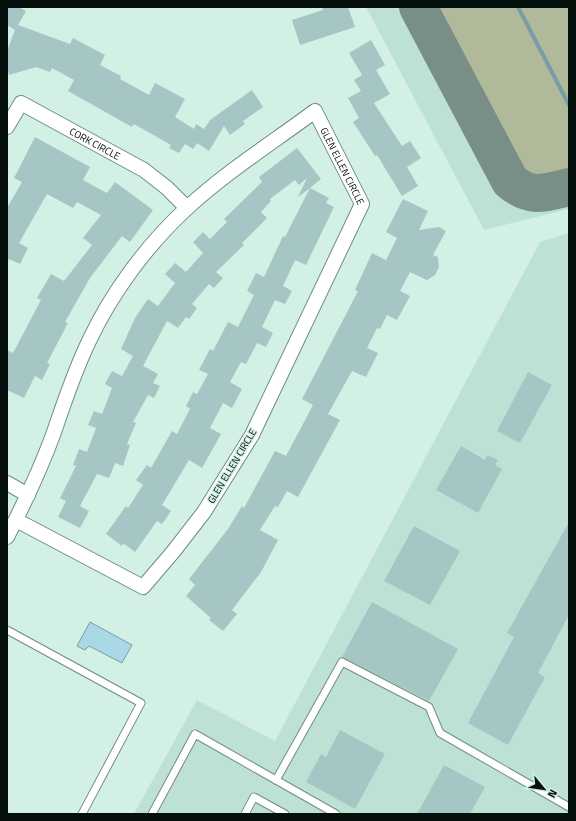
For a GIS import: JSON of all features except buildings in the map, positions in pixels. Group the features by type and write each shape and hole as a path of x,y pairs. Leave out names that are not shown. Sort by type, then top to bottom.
{"street":[{"name":"CORK CIRCLE","path":"7,127 21,102 144,170 167,188 187,208"},
{"name":"GLEN ELLEN CIRCLE","path":"7,537 28,495 53,435 73,376 89,340 108,305 135,266 160,236 187,208 212,187 315,111 362,204 252,435 204,512 143,587 16,520"},
{"path":"7,483 28,495"}],"lane":[{"path":"7,630 141,703 82,814"},
{"path":"276,780 342,662 430,708 440,733 569,806"},
{"path":"152,814 195,734 336,814"},
{"path":"245,814 254,797 285,814"}],"shaded area":[{"path":"366,7 569,7 569,209 484,230"},
{"path":"436,7 569,7 569,172 538,176 522,167"},
{"path":"569,233 569,814 134,814 197,700 275,741 540,242"}],"water":[{"path":"90,622 132,645 122,663 89,646 85,650 77,646"}],"waterway":[{"path":"518,7 569,105"}],"taxiway":[{"path":"418,7 510,181 518,187 538,193 569,187"}]}
